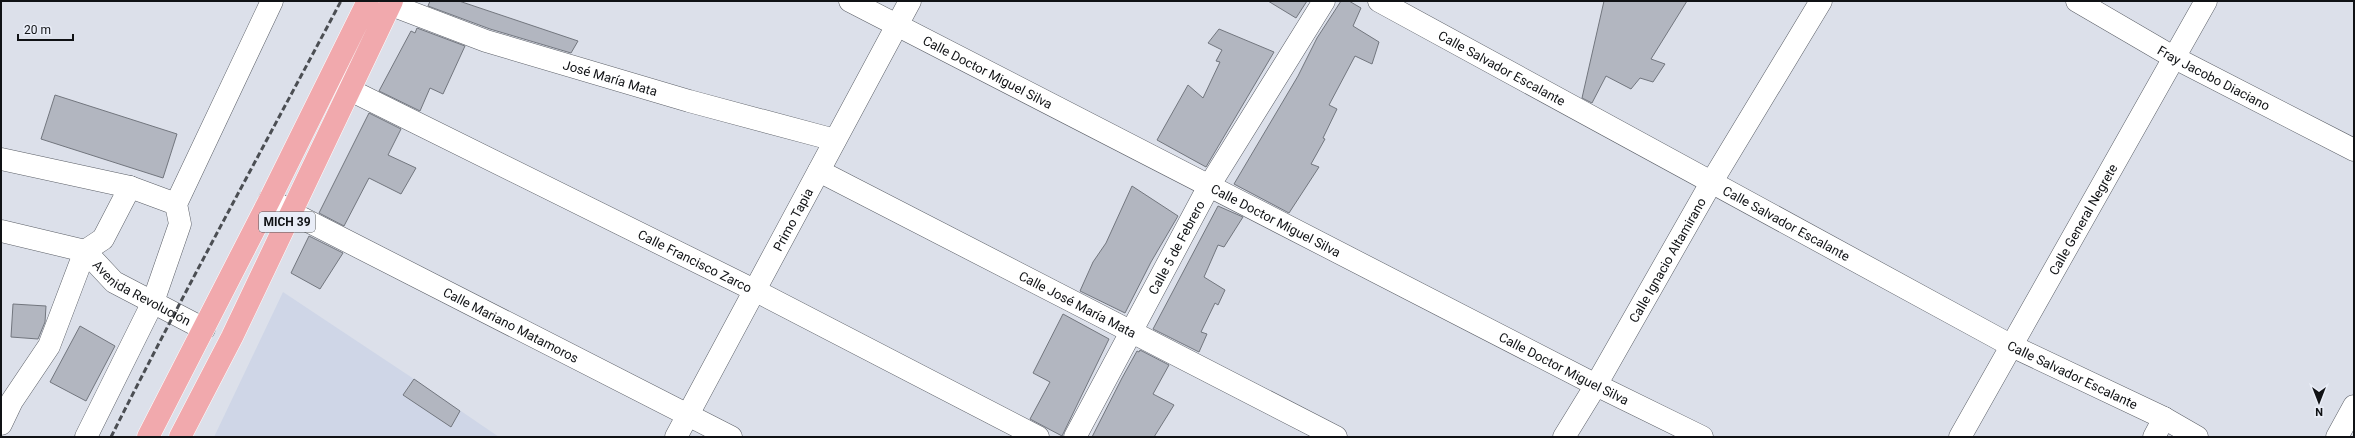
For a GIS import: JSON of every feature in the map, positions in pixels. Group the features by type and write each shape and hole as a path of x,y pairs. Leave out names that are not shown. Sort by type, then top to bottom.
{"main road":[{"name":"MICH 39","path":"148,437 270,199 368,1"},
{"name":"MICH 39","path":"180,437 232,337 292,213 350,90 387,2"}],"street":[{"path":"86,437 153,302 180,224 176,204 272,1"},
{"name":"Calle Doctor Miguel Silva","path":"850,1 1596,386 1702,437"},
{"name":"Primo Tapia","path":"676,437 820,171 896,24 910,1"},
{"name":"Calle 5 de Febrero","path":"1075,437 1209,186 1324,1"},
{"name":"Calle Salvador Escalante","path":"1379,1 2012,346 2159,428 2197,437"},
{"name":"Calle Ignacio Altamirano","path":"1564,437 1596,386 1711,183 1821,1"},
{"name":"Fray Jacobo Diaciano","path":"2077,1 2173,57 2354,150"},
{"name":"Calle General Negrete","path":"1960,437 2173,57 2206,1"},
{"name":"José María Mata","path":"387,2 486,41 688,101 835,140"},
{"name":"Calle Francisco Zarco","path":"350,90 756,291 1038,437"},
{"path":"1,159 130,187 176,204"},
{"name":"Calle José María Mata","path":"820,171 1336,437"},
{"path":"1,424 12,401 49,346 85,251 103,238 130,187"},
{"name":"Calle Mariano Matamoros","path":"270,199 292,213 731,437"},
{"name":"Avenida Revolución","path":"1,231 85,251 114,282 204,329"},
{"name":"Avenida Revolución","path":"1,243 85,251"},
{"path":"2337,437 2354,406"}],"shaded area":[{"path":"283,292 414,379 499,437 214,437"}],"building":[{"path":"430,1 459,1 578,41 571,53 490,29 428,6"},
{"path":"1268,1 1307,1 1296,18"},
{"path":"1341,1 1349,1 1361,8 1353,26 1379,42 1372,64 1355,56 1329,105 1337,109 1323,138 1325,139 1311,164 1319,167 1289,213 1234,184 1298,76 1317,38"},
{"path":"1604,1 1687,1 1651,59 1665,64 1653,82 1640,78 1631,89 1606,76 1592,103 1582,98"},
{"path":"417,28 465,46 443,94 430,88 420,111 379,91 411,31 415,33"},
{"path":"1219,29 1274,52 1206,167 1157,140 1188,85 1203,98 1220,62 1216,61 1222,50 1208,43"},
{"path":"55,95 177,134 163,178 41,139"},
{"path":"369,113 401,129 388,155 416,168 401,194 369,178 344,226 319,213"},
{"path":"1132,186 1178,216 1151,262 1125,313 1080,291 1093,262 1106,243"},
{"path":"1218,206 1243,217 1224,247 1218,245 1204,277 1225,290 1218,305 1215,303 1201,332 1207,334 1199,352 1153,329"},
{"path":"309,236 343,253 320,289 291,273"},
{"path":"13,304 46,306 45,322 38,339 11,337"},
{"path":"1063,314 1109,339 1062,436 1030,419 1050,382 1033,373"},
{"path":"80,326 115,346 86,401 50,382"},
{"path":"1140,350 1169,365 1153,394 1174,405 1154,437 1092,437 1122,378 1137,351 1139,352"},
{"path":"414,379 460,411 451,427 403,395"}],"railway":[{"path":"111,437 196,273 341,1"}]}
